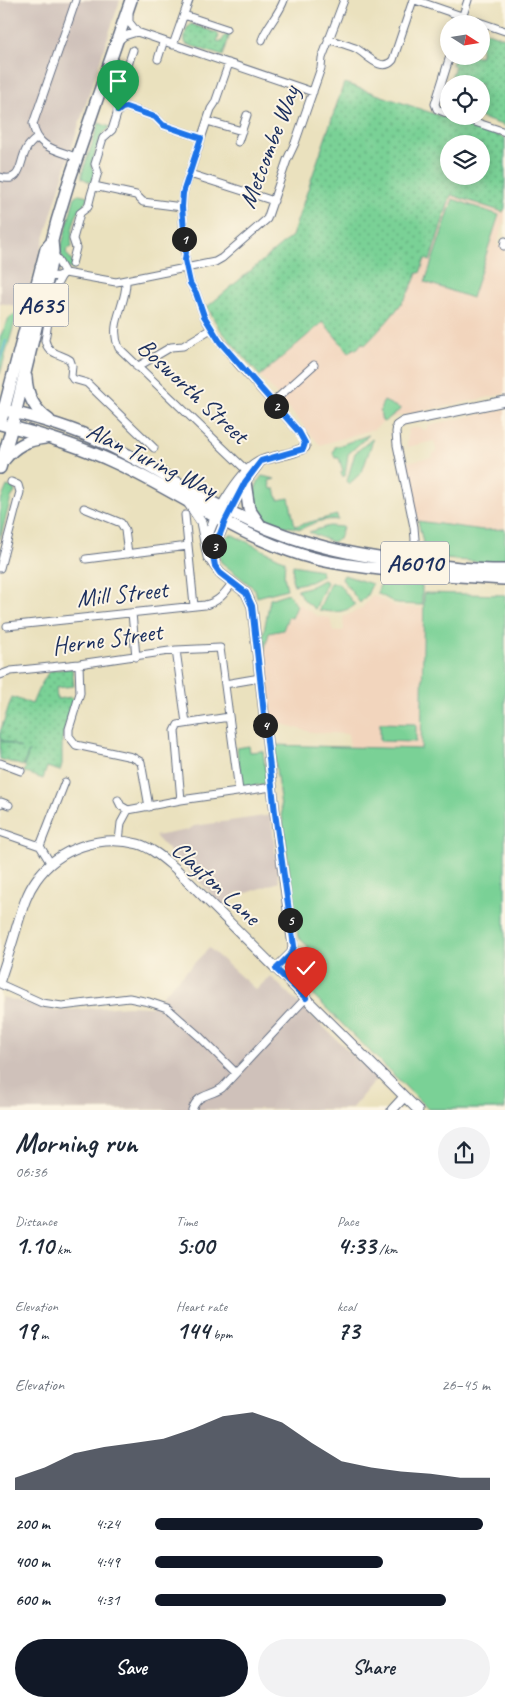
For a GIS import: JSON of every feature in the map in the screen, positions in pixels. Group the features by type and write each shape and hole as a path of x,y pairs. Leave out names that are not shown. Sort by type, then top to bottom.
{"highway":[{"name":"A635","path":"5,419 26,368 48,277 57,221 76,157 130,5"},
{"name":"A635","path":"1,466 5,419 12,380 46,249 53,247"},
{"path":"26,368 26,384 32,403 52,422"},
{"path":"0,391 12,380"},
{"path":"5,419 69,437 98,450 106,459"},
{"name":"Alan Turing Way","path":"5,419 52,422 104,442 271,544 300,555 333,563 416,573 505,579"},
{"name":"Alan Turing Way","path":"5,419 106,459 187,501 260,525 306,543 335,551 414,563 505,570"},
{"path":"1,466 11,452 22,443 36,439 54,438"},
{"path":"245,482 249,510 260,525"}],"street":[{"path":"76,0 33,124 37,138 46,146 76,157"},
{"path":"173,46 189,0"},
{"path":"262,40 284,0"},
{"name":"Metcombe Way","path":"65,273 105,281 126,281 214,262 222,258 263,223 274,200 313,92 328,39 344,0"},
{"path":"328,39 355,48 375,62 384,65 392,60 414,0 449,15"},
{"path":"463,15 468,0"},
{"path":"130,5 129,22 137,32 163,43 313,92"},
{"path":"184,15 226,30"},
{"path":"490,27 505,31"},
{"path":"116,42 124,36 137,32"},
{"path":"158,59 163,43"},
{"path":"122,108 118,96 133,50"},
{"path":"208,557 207,541 246,470 261,461 305,447 304,439 299,432 237,363 211,329 200,308 186,267 182,207 183,193 207,120 229,63"},
{"path":"440,88 435,104 437,109 440,110"},
{"path":"72,264 76,248 73,239 80,213 88,207 98,172 95,164 103,138 112,130 118,111 126,107 155,117 163,125 201,138"},
{"path":"238,142 247,115"},
{"path":"207,120 242,131"},
{"path":"484,125 505,132"},
{"path":"0,177 12,178 19,172 26,149 37,138"},
{"path":"190,174 274,200"},
{"path":"94,186 136,196 144,202 182,207"},
{"path":"53,247 56,261 65,273"},
{"path":"48,277 65,273"},
{"path":"65,273 59,279 56,288 46,343 50,351 70,360 72,366 71,376 73,379 90,386 154,448"},
{"name":"Bosworth Street","path":"126,281 115,336 119,348 246,470"},
{"path":"137,367 171,347 183,346 211,329"},
{"path":"273,402 314,365"},
{"path":"414,563 414,533 396,440 397,426 403,422 505,401"},
{"path":"215,566 212,550 223,514 261,461"},
{"path":"0,568 20,492 18,485 11,482"},
{"path":"187,501 201,522 208,557 215,566 246,593 251,601 272,787 294,946 292,953 276,969"},
{"path":"84,508 121,523 125,530 128,554"},
{"path":"185,515 194,606"},
{"path":"86,559 188,546"},
{"name":"Mill Street","path":"7,626 194,606 216,601 226,593 232,582"},
{"path":"132,613 136,657"},
{"name":"Herne Street","path":"0,675 11,671 136,657 176,650 220,648 225,684"},
{"path":"176,650 186,723"},
{"path":"79,664 81,688 77,708 69,729 69,736 76,745 138,759 143,766 149,806"},
{"path":"239,791 225,684 260,678"},
{"path":"182,800 174,731 178,724 229,717"},
{"path":"0,763 21,770"},
{"path":"40,846 65,782"},
{"path":"118,800 128,810 272,787"},
{"path":"0,804 1,802 9,805"},
{"path":"119,841 121,823 128,810"},
{"path":"0,832 40,846 51,864"},
{"name":"Clayton Lane","path":"0,980 29,892 41,873 61,856 82,846 104,841 138,844 156,853 176,868 418,1110"},
{"path":"0,984 42,1003 62,1006 129,998 167,1008 200,1037 236,1073"},
{"path":"192,1110 194,1102 200,1097 216,1092 236,1073 306,998"},
{"path":"392,1110 404,1096"}],"shaded area":[{"path":"0,0 120,0 73,143 25,302 16,306 0,303"},
{"path":"344,83 440,116 440,125 467,125 505,138 505,219 497,244 505,248 505,394 389,418 374,429 320,445 219,328 207,307 292,236"},
{"path":"505,409 505,529 483,530 418,521 406,462 433,457 433,453 437,452 434,441 407,447 408,429 419,427 423,430 427,429 429,425"},
{"path":"373,595 397,607 423,608 421,749 350,747 348,734 311,732 282,724 270,718 263,656 269,633 288,616 292,618 298,603 317,616 330,618 333,632 344,630 343,617 361,609"},
{"path":"271,815 279,882 247,893 238,892 223,906 155,836 188,830 194,826"},
{"path":"209,948 256,990 270,976 377,1078 351,1109 0,1110 0,1004 2,997 56,1011 128,1006 151,1007"}],"green space":[{"path":"191,24 217,33 219,36 217,41 221,42 225,36 230,34 223,56 186,44 186,33"},
{"path":"490,33 505,38 505,126 490,121 490,75 452,75 455,66 452,65 490,65"},
{"path":"344,83 440,116 440,125 467,125 505,138 505,208 503,212 451,195 430,261 425,259 420,273 417,273 402,303 365,345 362,343 356,350 354,348 349,353 323,322 260,376 219,328 207,307 292,236"},
{"path":"99,123 110,127 101,136 91,166 95,172 92,183 82,178 82,174"},
{"path":"79,194 88,196 75,220 72,247 67,249 66,254 71,261 73,270 67,267 60,252 75,196"},
{"path":"453,199 499,215 472,298 425,282"},
{"path":"17,314 0,374 0,337 9,318"},
{"path":"384,401 401,409 384,422 382,421 380,411"},
{"path":"369,435 348,454 345,476 342,476 341,472 343,471 339,458 335,458 333,453 335,447"},
{"path":"372,439 362,472 349,484 347,481 355,453"},
{"path":"262,476 275,479 269,481 271,489 275,489 278,500 289,498 295,526 337,515 338,520 319,521 301,529 279,525 261,518 255,507 254,494"},
{"path":"7,486 13,488 15,492 11,498 0,539 0,502"},
{"path":"418,521 483,530 505,529 505,564 433,558 436,554 424,547"},
{"path":"329,526 343,527 339,539 332,542 309,532"},
{"path":"229,535 233,535 285,561 284,576 287,589 257,597 255,589 221,562 220,547 223,540"},
{"path":"293,565 321,570 322,576 310,582 294,585 292,579"},
{"path":"344,575 372,584 367,595 360,603 342,579"},
{"path":"323,580 327,582 315,609 305,601 297,590 312,586"},
{"path":"330,583 338,583 355,605 347,610 338,612 319,610"},
{"path":"380,585 422,585 422,605 397,604 377,593"},
{"path":"288,593 297,606 292,618 288,617 283,630 269,633 263,656 262,642 270,599"},
{"path":"424,593 505,595 505,1109 428,1109 287,969 309,947 298,937 273,745 421,749"},
{"path":"72,668 74,686 56,688 57,699 73,698 62,739 62,764 60,771 47,767 43,779 24,772 29,751 23,766 0,759 0,740 21,748 0,739 0,732 12,697 32,704 49,671"},
{"path":"380,723 416,724 416,742 380,741"},
{"path":"249,746 250,752 263,751 267,784 242,787 237,748"}],"waterway":[{"path":"0,360 6,341"}],"route":[{"path":"118,111 126,107 155,117 163,125 201,138 183,193 182,219 186,252 185,260 190,283 196,293 204,316 220,342 299,432 305,443 303,449 261,461 245,482 212,550 215,566 220,573 246,593 251,601 275,813 294,946 292,953 276,969 306,998"}]}
